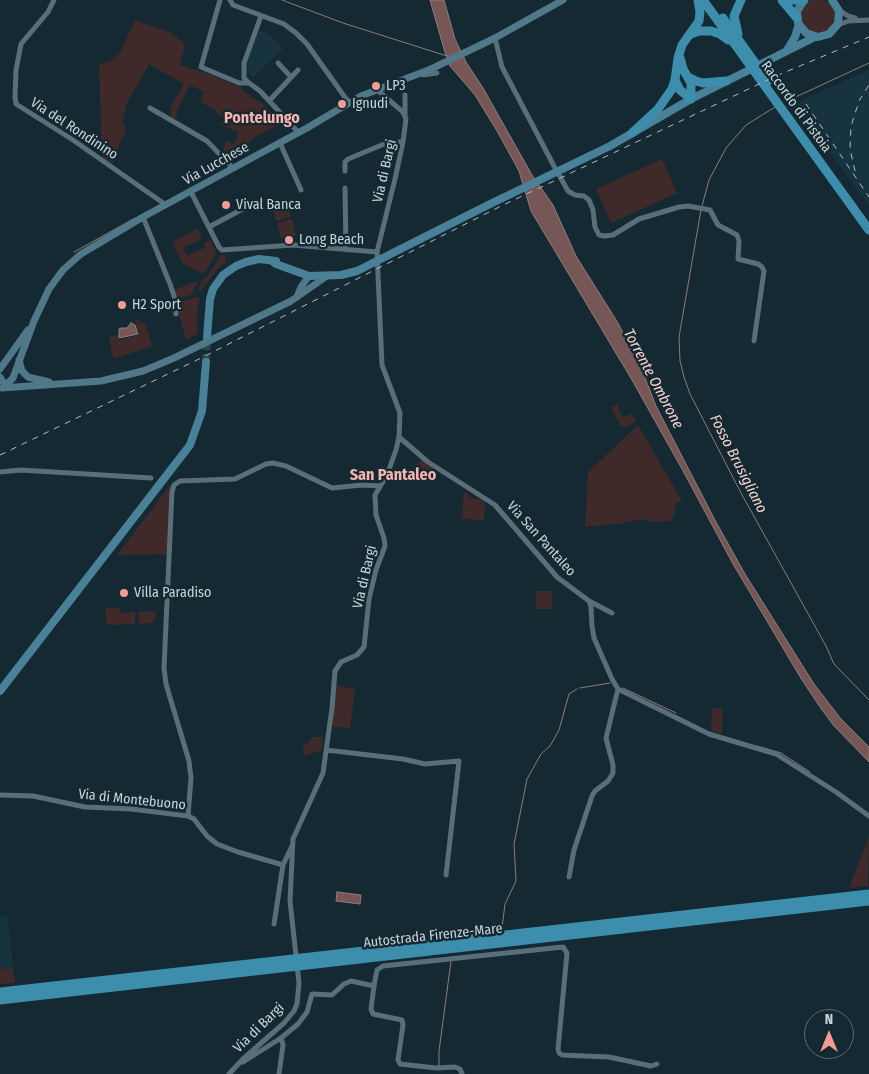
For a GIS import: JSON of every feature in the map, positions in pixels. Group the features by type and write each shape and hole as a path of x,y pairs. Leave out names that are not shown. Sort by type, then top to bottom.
{"highway":[{"path":"632,133 663,103 675,80 683,42 691,34 700,17 698,0"},
{"name":"Raccordo di Pistoia","path":"703,0 869,221"},
{"name":"Raccordo di Pistoia","path":"710,0 744,53 869,230"},
{"path":"741,0 736,8 734,20 744,53"},
{"path":"783,0 804,0"},
{"path":"783,0 798,21"},
{"path":"691,34 704,30 715,32 726,38 744,53"},
{"path":"679,56 681,65 691,83 692,99"},
{"path":"688,77 696,82 703,83 726,81"},
{"path":"675,80 679,89 692,99"},
{"name":"Autostrada Firenze-Mare","path":"0,992 869,894"},
{"name":"Autostrada Firenze-Mare","path":"0,1000 869,901"}],"main road":[{"path":"787,51 794,37 798,21 798,8 804,0"},
{"path":"798,21 804,32 815,37 830,34 837,25 839,16 836,3"},
{"path":"272,261 297,272 327,276 351,273 368,264 379,255 561,169 632,133 726,81 815,37"},
{"path":"207,337 210,299 223,275 231,268 256,260 272,261 312,274 368,264"},
{"path":"0,691 190,445 202,412 206,362"}],"street":[{"name":"Via del Rondinino","path":"54,0 48,12 21,44 16,70 16,104 73,140 166,205"},
{"path":"220,0 200,66 239,83 249,83"},
{"path":"230,0 234,6 288,26 300,36 349,103"},
{"name":"Via Lucchese","path":"5,387 13,378 34,321 49,290 75,259 143,218 299,133 349,103 376,89 434,71 563,0"},
{"path":"836,3 848,16 858,20"},
{"path":"262,16 244,63 244,78 269,100 299,133"},
{"path":"837,25 858,20 869,20"},
{"path":"495,38 502,67 566,188 570,193 584,196 590,202 595,227 599,235 613,235 639,219 681,206 710,210 718,225 737,235 739,241 738,259 760,265 764,271 754,341"},
{"path":"278,64 291,77"},
{"path":"269,100 298,70"},
{"path":"376,89 406,115"},
{"name":"Via di Bargi","path":"229,1074 288,1019 297,1004 299,983 290,900 293,843 322,777 333,705 334,671 344,660 361,652 366,642 369,599 385,544 375,508 375,495 388,471 399,437 399,408 382,363 379,255 406,124 405,95"},
{"path":"150,108 203,138 233,168"},
{"path":"345,171 345,162 348,159 388,142 403,142"},
{"path":"280,143 301,190"},
{"path":"345,188 346,250"},
{"path":"191,192 219,247 224,251 291,245 379,255"},
{"path":"209,227 252,204"},
{"path":"143,218 170,284 176,302 176,314"},
{"path":"297,272 301,287"},
{"path":"297,297 301,287 312,274"},
{"path":"311,288 312,274"},
{"path":"0,377 5,387 101,381 124,377 171,360 297,297 327,276"},
{"name":"Via Lucchese","path":"0,369 34,321"},
{"name":"Via Lucchese","path":"0,360 9,355"},
{"path":"19,360 22,371 30,379 64,384"},
{"name":"Via San Pantaleo","path":"399,437 428,462 495,505 557,577 589,601 612,613"},
{"path":"188,816 191,778 189,760 166,684 164,668 172,492 174,485 178,482 233,480 266,464 273,463 282,465 332,488 362,485 380,486"},
{"path":"0,472 16,470 151,478"},
{"path":"589,601 594,638 618,689 709,734 776,754 836,792 869,816"},
{"path":"569,877 572,858 592,796 595,791 608,781 613,773 613,765 606,738 618,689"},
{"path":"326,750 403,759 425,764 459,761 446,875"},
{"name":"Via di Montebuono","path":"0,795 40,797 85,807 131,809 188,816 194,819 207,836 217,844 283,865"},
{"path":"274,924 283,865 293,843"},
{"path":"462,1074 460,1069 456,1067 436,1068 409,1066 399,1063 403,1022 400,1019 372,1013 376,970 383,966 563,947 567,953 559,1053 562,1055 599,1056 651,1066 657,1064"},
{"path":"237,1066 281,1038 303,1018 312,994 332,995 349,982 374,986"},
{"path":"279,1074 283,1045 281,1038"}],"shaded area":[{"path":"818,-1 830,4 835,16 830,28 818,33 806,28 801,16 806,4"},
{"path":"430,0 444,0 455,39 466,62 483,88 532,175 553,205 576,256 618,323 644,375 656,406 745,574 814,684 841,719 869,747 869,762 834,726 820,707 733,564 632,380 531,211 519,171 497,131 475,95 450,66"},
{"path":"135,20 172,33 185,45 180,65 212,75 242,88 243,91 263,104 282,123 252,139 247,146 232,155 226,155 222,151 227,141 234,144 238,132 220,125 224,118 216,113 216,110 200,102 204,92 190,85 176,113 178,115 176,119 172,118 171,106 184,84 149,64 127,103 122,123 126,125 124,131 127,132 122,137 113,164 104,159 102,155 99,64 111,61 120,53"},
{"path":"259,30 269,34 283,49 253,78 246,69 246,63"},
{"path":"869,70 869,206 797,108 798,104 806,98"},
{"path":"662,159 677,193 611,223 596,189"},
{"path":"287,202 291,217 276,221 272,206"},
{"path":"292,219 296,235 281,239 277,223"},
{"path":"198,229 202,238 183,248 187,256 206,247 204,243 210,240 217,253 204,274 183,264 172,242"},
{"path":"225,254 226,262 217,269 202,290 198,289 202,280 207,277 220,256"},
{"path":"198,281 191,295 177,299 173,290"},
{"path":"196,297 200,298 197,312 197,334 186,339 177,306 180,302"},
{"path":"140,319 141,323 145,323 152,346 113,359 109,337 118,335 119,340 139,335 135,320"},
{"path":"131,323 135,325 138,334 119,338 119,329 127,328"},
{"path":"619,403 618,406 622,417 632,414 636,421 625,427 621,426 611,408"},
{"path":"638,425 683,503 680,501 676,503 673,518 669,521 652,522 641,519 618,524 585,527 588,472"},
{"path":"421,460 436,470 426,480 409,471"},
{"path":"171,484 168,554 117,555"},
{"path":"464,492 469,494 469,498 485,500 484,520 462,518"},
{"path":"536,591 552,591 552,609 536,609"},
{"path":"105,608 119,608 121,613 135,612 135,624 109,625 106,622"},
{"path":"156,611 154,623 140,624 138,612"},
{"path":"335,685 355,689 350,729 332,726"},
{"path":"712,708 723,709 722,734 711,731"},
{"path":"312,737 323,737 322,750 304,756 303,745 310,742"},
{"path":"869,836 868,886 849,888"},
{"path":"337,892 361,895 360,904 336,901"},
{"path":"7,915 13,968 0,969 0,916"},
{"path":"13,968 15,983 0,984 0,969"}],"waterway":[{"path":"282,0 343,23 447,56"},
{"name":"Fosso Brusigliano","path":"787,101 869,63"},
{"name":"Fosso Brusigliano","path":"702,206 709,180 726,148 746,125 775,107"},
{"name":"Fosso Brusigliano","path":"701,210 679,337 680,361 684,377 690,394 741,493 826,646 834,664 869,700"},
{"path":"74,252 135,218"},
{"path":"580,688 610,683"},
{"path":"623,688 676,713"},
{"path":"451,935 502,928 505,904 516,881 514,844 527,779 541,754 550,746 559,730 569,694 577,689"},
{"path":"757,746 781,753 810,772"},
{"path":"439,1066 439,1051 451,961"}],"tunnel":[{"path":"206,362 207,337"}],"railway":[{"path":"0,455 199,359 499,207 776,76 869,37"},
{"path":"855,171 850,149 851,126 859,101 869,85"},
{"path":"806,104 869,197"}],"place":[{"name":"LP3","path":"376,86"},
{"name":"Ignudi","path":"342,104"},
{"name":"Vival Banca","path":"226,205"},
{"name":"Long Beach","path":"289,240"},
{"name":"H2 Sport","path":"122,305"},
{"name":"Villa Paradiso","path":"124,593"}],"district":[{"name":"Pontelungo","path":"262,119"},
{"name":"San Pantaleo","path":"393,476"}],"water label":[{"name":"Torrente Ombrone","path":"653,379"}]}
